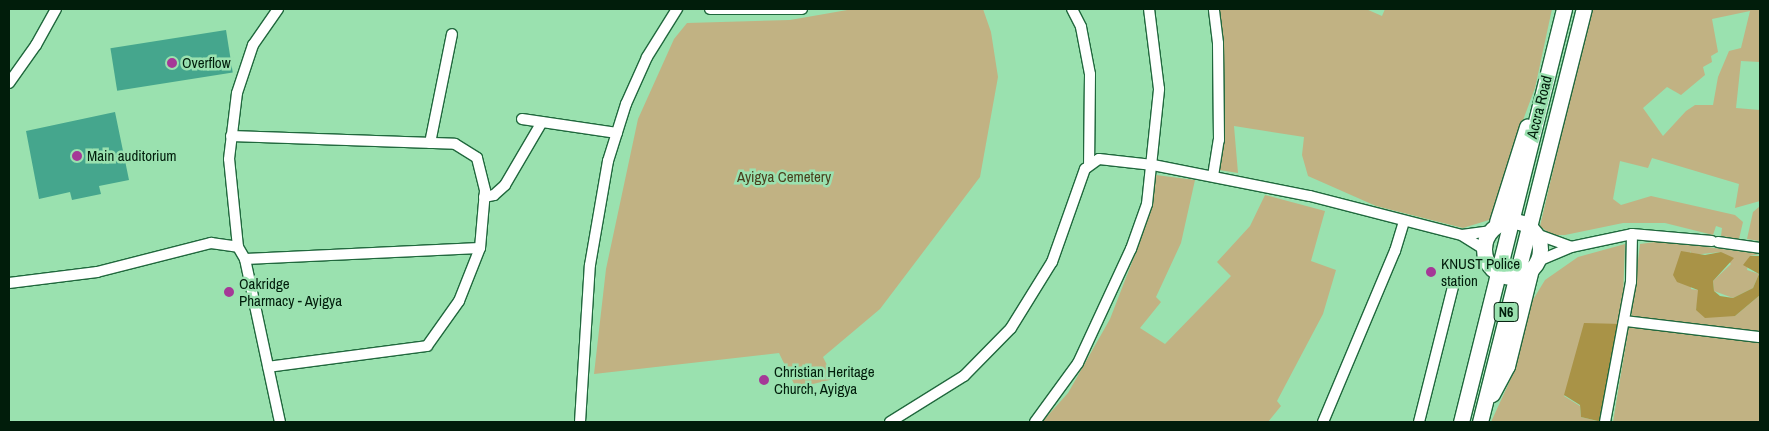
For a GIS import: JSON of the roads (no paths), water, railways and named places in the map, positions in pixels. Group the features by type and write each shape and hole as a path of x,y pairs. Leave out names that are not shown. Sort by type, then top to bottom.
{"highway":[{"name":"Accra Road","path":"1511,220 1564,9"},
{"name":"Accra Road","path":"1532,230 1535,202 1584,9"},
{"path":"1534,266 1514,277 1497,272 1485,258 1484,249 1493,229 1519,146 1543,92"},
{"path":"1493,229 1511,220 1532,230"},
{"name":"N6","path":"1461,422 1511,220"},
{"name":"N6","path":"1532,230 1540,248 1534,266"},
{"name":"N6","path":"1481,419 1514,277 1532,230"},
{"path":"1481,419 1507,366 1534,266"}],"street":[{"path":"9,83 36,45 56,9"},
{"path":"278,9 247,58 237,93 231,136 231,207 238,248 245,258 280,422"},
{"path":"580,422 590,265 608,161 647,57 677,9"},
{"path":"710,9 802,9"},
{"path":"1035,422 1078,363 1127,258 1147,204 1153,165 1159,89 1149,9"},
{"path":"1213,176 1219,140 1218,43 1214,9"},
{"path":"890,422 964,376 1011,328 1052,262 1080,177 1089,164 1090,74 1074,10"},
{"path":"430,143 452,34"},
{"path":"522,119 617,133"},
{"path":"484,198 494,195 504,184 542,122"},
{"path":"231,136 455,144 476,158 484,198 480,248 459,300 427,346 268,367"},
{"path":"1089,164 1110,158 1213,176 1310,196 1404,222 1462,235 1484,249"},
{"path":"1323,422 1395,251 1404,222"},
{"path":"1462,235 1493,229"},
{"path":"1532,230 1570,247"},
{"path":"1605,422 1625,321 1632,234"},
{"path":"1534,266 1570,247 1632,234 1715,241 1760,248"},
{"path":"9,283 97,272 211,243 238,248"},
{"path":"245,258 480,248"},
{"path":"1419,422 1452,287"},
{"path":"1625,321 1760,337"}],"place":[{"name":"Overflow","path":"172,63"},
{"name":"Main auditorium","path":"77,156"},
{"name":"KNUST Police station","path":"1431,272"},
{"name":"Oakridge Pharmacy - Ayigya","path":"229,292"},
{"name":"Christian Heritage Church, Ayigya","path":"764,380"}],"park label":[{"name":"Ayigya Cemetery","path":"784,177"}]}
